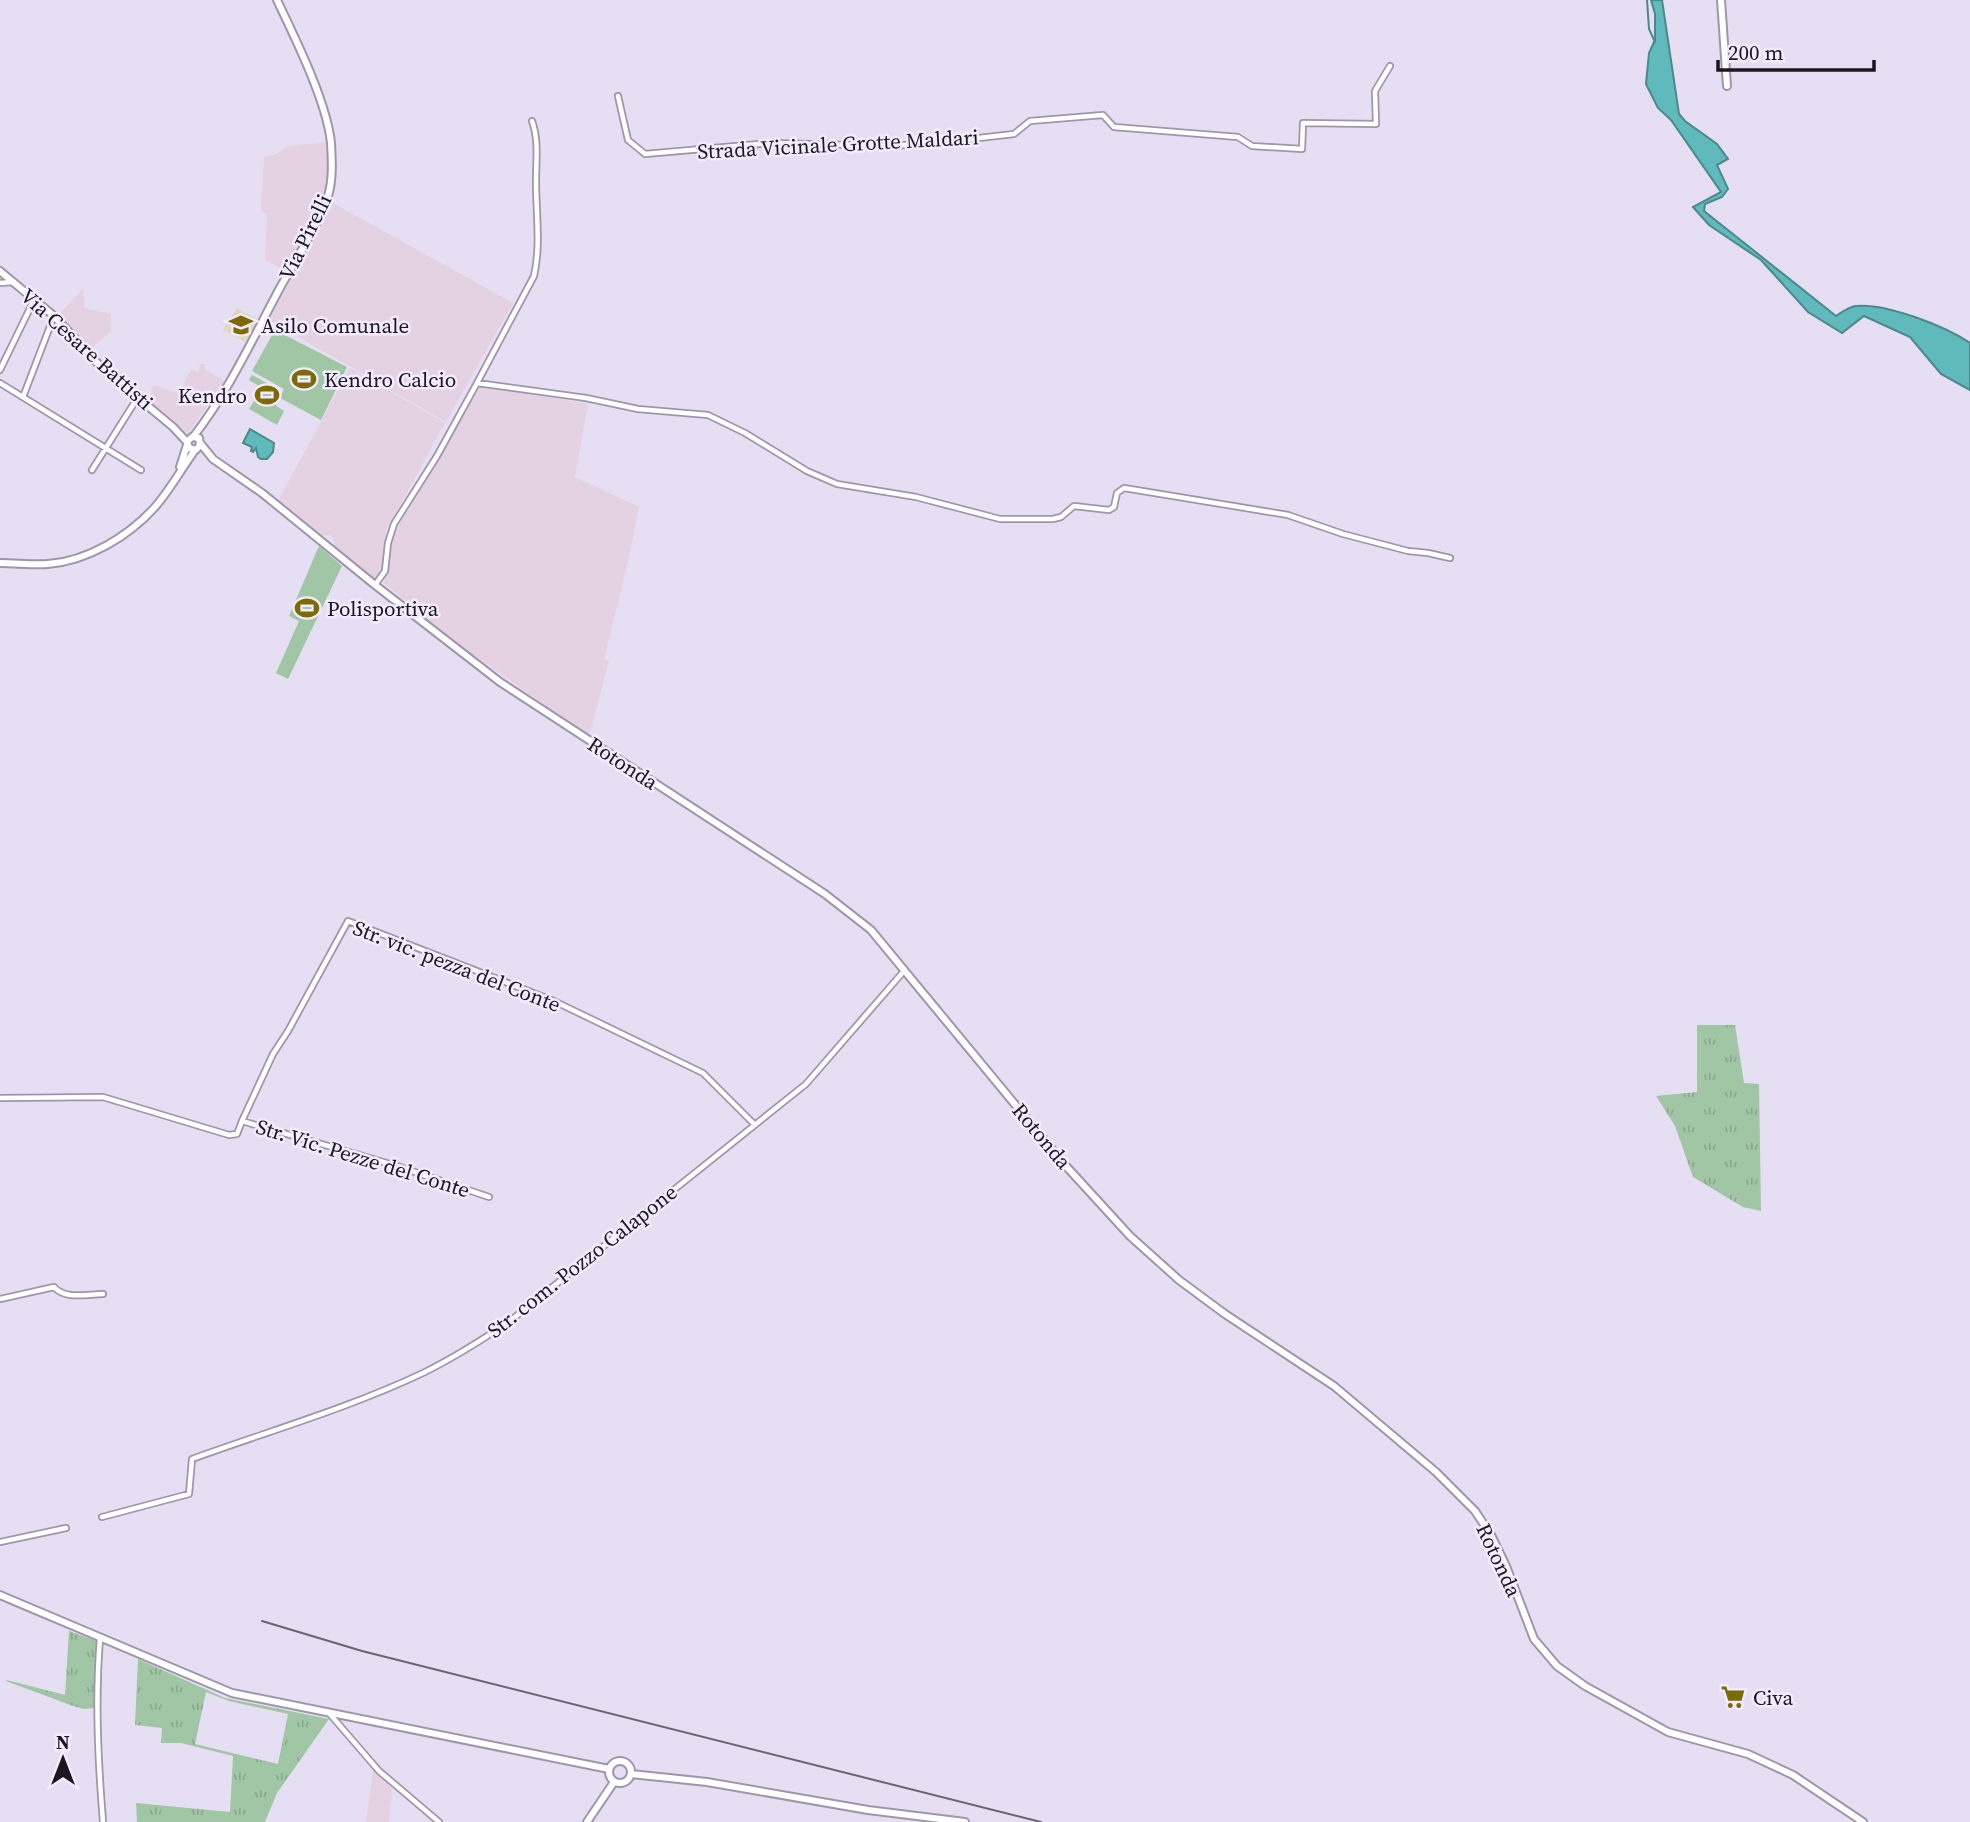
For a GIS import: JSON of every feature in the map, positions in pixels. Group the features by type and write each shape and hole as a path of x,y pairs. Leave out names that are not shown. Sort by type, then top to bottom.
{"main road":[{"name":"Via Pirelli","path":"190,440 204,423 281,286 328,195 331,140 301,51 277,0"},
{"path":"1721,0 1727,86"},
{"name":"Via Cesare Battisti","path":"0,271 54,316 101,368 190,440"},
{"name":"Via Pirelli","path":"198,446 204,423"},
{"path":"190,440 198,446"},
{"path":"190,440 198,446"},
{"path":"178,473 190,440"},
{"path":"0,563 50,564 95,551 119,538 156,506 198,446"},
{"name":"Rotonda","path":"198,446 262,493 374,585 507,687 825,894 871,930 1065,1164 1130,1236 1179,1280 1225,1314 1334,1386 1428,1464 1475,1511 1491,1535 1506,1566 1534,1639 1557,1665 1585,1686 1668,1732 1748,1754 1793,1775 1863,1822"},
{"path":"0,1595 232,1693 609,1769"},
{"path":"622,1761 629,1766 631,1774 625,1783 614,1782 609,1775 609,1769 614,1762 622,1761"},
{"path":"631,1774 707,1782 869,1811 965,1822"},
{"path":"587,1822 614,1782"}],"street":[{"name":"Strada Vicinale Grotte Maldari","path":"618,96 628,140 645,155 771,143 890,146 935,143 1014,134 1030,121 1103,115 1114,127 1238,137 1252,146 1302,149 1303,123 1376,124 1375,90 1390,66"},
{"path":"374,585 385,571 388,543 394,524 437,456 534,276 538,257 537,150 536,130 532,121"},
{"path":"0,283 14,282"},
{"path":"0,370 34,300"},
{"path":"23,397 54,316"},
{"path":"0,383 141,470"},
{"path":"477,383 586,398 638,409 708,415 745,433 807,471 837,484 916,497 1000,519 1053,519 1061,517 1074,506 1109,510 1114,507 1117,493 1124,488 1288,515 1343,534 1408,551 1428,552 1450,558"},
{"path":"92,470 138,397"},
{"name":"Str. vic. pezza del Conte","path":"243,1122 273,1054 348,920 554,1001 703,1073 755,1125"},
{"name":"Str. com. Pozzo Calapone","path":"102,1517 189,1494 192,1459 421,1374 499,1329 793,1095 823,1067 904,971"},
{"name":"Str. Vic. Pezze del Conte","path":"0,1098 103,1097 229,1135 237,1134 243,1122 397,1166 489,1196"},
{"path":"0,1299 54,1287 60,1294 67,1296 103,1294"},
{"path":"0,1542 66,1528"},
{"path":"100,1638 96,1680 103,1822"},
{"path":"329,1713 379,1771 439,1822"}],"shaded area":[{"path":"1651,0 1662,0 1679,114 1717,144 1728,159 1717,165 1728,189 1722,197 1705,204 1704,211 1836,316 1856,306 1883,308 1931,323 1970,343 1970,390 1941,374 1910,337 1864,316 1842,333 1808,312 1761,260 1709,225 1693,207 1721,192 1671,120 1658,108 1646,84 1649,53 1655,40 1655,14"},
{"path":"326,142 328,173 321,203 285,271 265,260 267,213 261,212 264,157 289,146"},
{"path":"333,203 513,303 446,422 269,320"},
{"path":"83,289 85,308 111,314 111,331 90,350 58,315"},
{"name":"Asilo Comunale","path":"237,308 258,320 245,342 223,330"},
{"path":"200,364 205,364 204,369 224,381 188,434 149,400 153,385 178,393 191,370 199,372"},
{"path":"350,368 445,423 386,531 383,569 374,581 334,547 334,539 329,535 321,536 278,501"},
{"path":"481,386 588,404 575,477 639,507 604,659 609,661 589,736 444,634 384,583 390,540"},
{"name":"Kendro","path":"250,429 274,443 273,452 267,459 258,457 256,448 253,452 252,447 243,443"},
{"path":"373,1770 392,1789 389,1822 366,1822"}],"green space":[{"name":"Kendro Calcio","path":"275,330 347,367 321,420 280,398 284,389 252,371"},
{"name":"Kendro","path":"252,375 279,390 273,400 277,403 276,406 284,411 277,425 249,409 262,388 249,380"},
{"name":"Polisportiva","path":"319,546 342,566 288,679 276,673 299,621 289,616"},
{"path":"1697,1025 1735,1025 1744,1083 1759,1084 1761,1211 1743,1207 1693,1177 1675,1126 1656,1096 1697,1092"},
{"path":"69,1631 99,1642 94,1679 95,1708 73,1706 6,1681 65,1695"},
{"path":"138,1659 225,1698 329,1719 277,1793 265,1822 137,1822 136,1803 230,1812 233,1756 181,1743 161,1743 162,1728 135,1725","holes":["206,1692 229,1701 288,1714 278,1764 195,1744"]}],"waterway":[{"path":"1647,0 1649,29 1655,42"}],"railway":[{"path":"262,1621 362,1651 1041,1822"}],"place":[{"name":"Asilo Comunale","path":"241,325"},
{"name":"Kendro Calcio","path":"304,379"},
{"name":"Kendro","path":"267,395"},
{"name":"Polisportiva","path":"307,608"},
{"name":"Civa","path":"1733,1697"}]}
